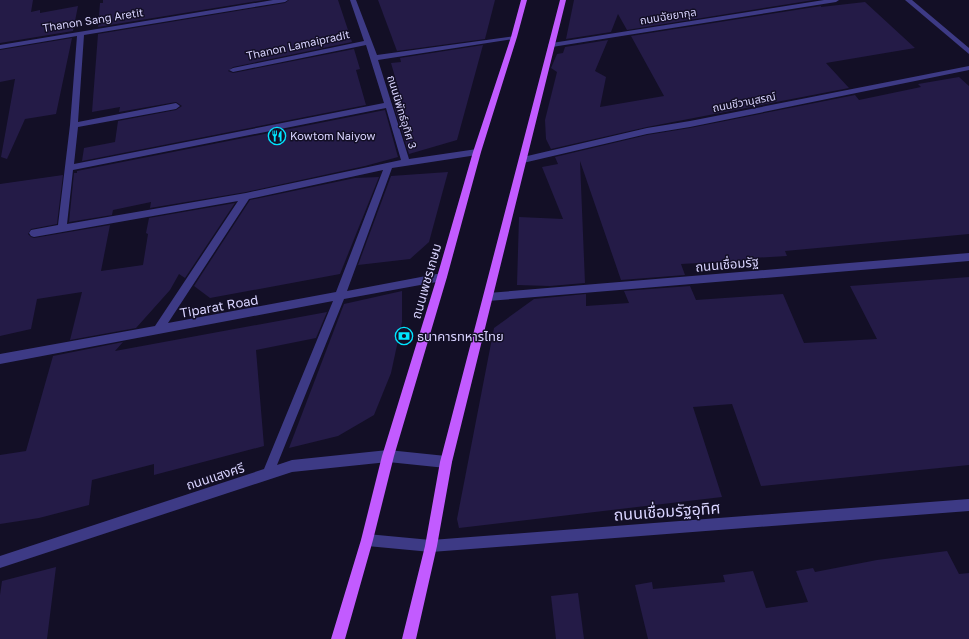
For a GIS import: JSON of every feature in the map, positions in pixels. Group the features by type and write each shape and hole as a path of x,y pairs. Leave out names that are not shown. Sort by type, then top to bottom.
{"main road":[{"name":"ถนนเพชรเกษม","path":"338,639 367,540 388,456 442,278 477,152 514,37 524,0"},
{"path":"409,639 431,546 446,462 563,0"}],"street":[{"name":"Thanon Sang Aretit","path":"0,47 285,0"},
{"name":"ถนนนิพัทธ์อุทิศ 3","path":"353,0 374,58 406,162 477,152"},
{"name":"ถนนฉัยยากุล","path":"552,45 836,0"},
{"path":"908,0 969,52"},
{"path":"62,228 74,125 81,34"},
{"path":"374,58 514,37"},
{"name":"Thanon Lamaipradit","path":"233,70 368,42"},
{"name":"ถนนชีวานุสรณ์","path":"523,160 647,131 690,124 969,68"},
{"path":"69,168 388,105"},
{"path":"74,125 176,106"},
{"path":"34,233 246,196 406,162"},
{"path":"268,474 340,296 389,165"},
{"path":"158,330 246,196"},
{"name":"ถนนเชื่อมรัฐ","path":"488,297 969,257"},
{"name":"Tiparat Road","path":"0,359 442,278"},
{"name":"ถนนเเสงศรี","path":"0,562 292,466 388,456 446,462"},
{"name":"ถนนเชื่อมรัฐอุทิศ","path":"367,540 431,546 969,505"}],"building":[{"path":"0,0 33,0 31,12 40,10 40,13 78,6 73,31 0,43"},
{"path":"103,0 264,0 98,27 100,3 103,3"},
{"path":"289,0 338,0 352,42 233,67 228,71 233,73 354,49 360,69 356,70 366,105 82,161 84,148 115,142 118,121 176,110 182,106 176,102 119,112 120,107 92,112 98,34 285,3"},
{"path":"378,0 495,0 485,39 397,51"},
{"path":"574,0 814,0 627,30 618,14 611,32 566,39"},
{"path":"865,2 915,48 826,63 849,88 647,127 551,149 546,139 545,120 557,72 551,68 557,54 563,53 565,47 608,40 595,71 606,77 600,107 664,96 631,36 821,6"},
{"path":"72,38 56,114 25,119 7,159 1,157 15,79 0,82 0,50"},
{"path":"483,45 457,140 409,154 394,107 403,105 391,63 401,62 400,58"},
{"path":"959,77 969,86 969,234 785,251 787,256 753,258 754,260 681,264 685,275 621,280 580,161 585,283 550,286 517,285 519,217 563,219 542,167 558,164 555,157 647,135 690,128 855,95 859,100 921,87 918,84"},
{"path":"385,110 398,157 365,166 246,192 150,208 151,202 113,210 112,215 69,222 74,173 77,173 77,171"},
{"path":"448,172 429,242 410,259 358,265 391,176"},
{"path":"63,175 57,224 31,229 28,234 34,238 110,225 101,271 143,265 149,218 235,203 185,278 179,274 170,290 136,328 70,340 82,292 37,299 31,329 0,336 0,184"},
{"path":"379,177 340,274 210,298 194,286 250,200 355,178"},
{"path":"969,277 969,465 761,486 732,404 693,407 722,497 459,528 457,519 494,328 534,299 586,294 586,306 629,303 624,291 690,286 696,300 783,294 804,343 877,339 850,286"},
{"path":"402,291 402,322 391,373 374,415 338,436 289,448 344,304"},
{"path":"327,312 316,338 256,350 264,446 154,475 154,464 92,480 89,505 39,518 0,524 0,455 26,451 53,356 123,342 115,351"},
{"path":"947,551 959,574 969,573 969,639 648,639 635,585 652,582 653,589 725,582 723,575 753,571 766,608 808,602 796,571 813,568 815,572 877,560"},
{"path":"56,567 47,639 0,639 0,595 2,581"},
{"path":"578,593 584,639 556,639 551,596"}],"place":[{"name":"Kowtom Naiyow","path":"277,136"},
{"name":"ธนาคารทหารไทย","path":"404,336"}]}
